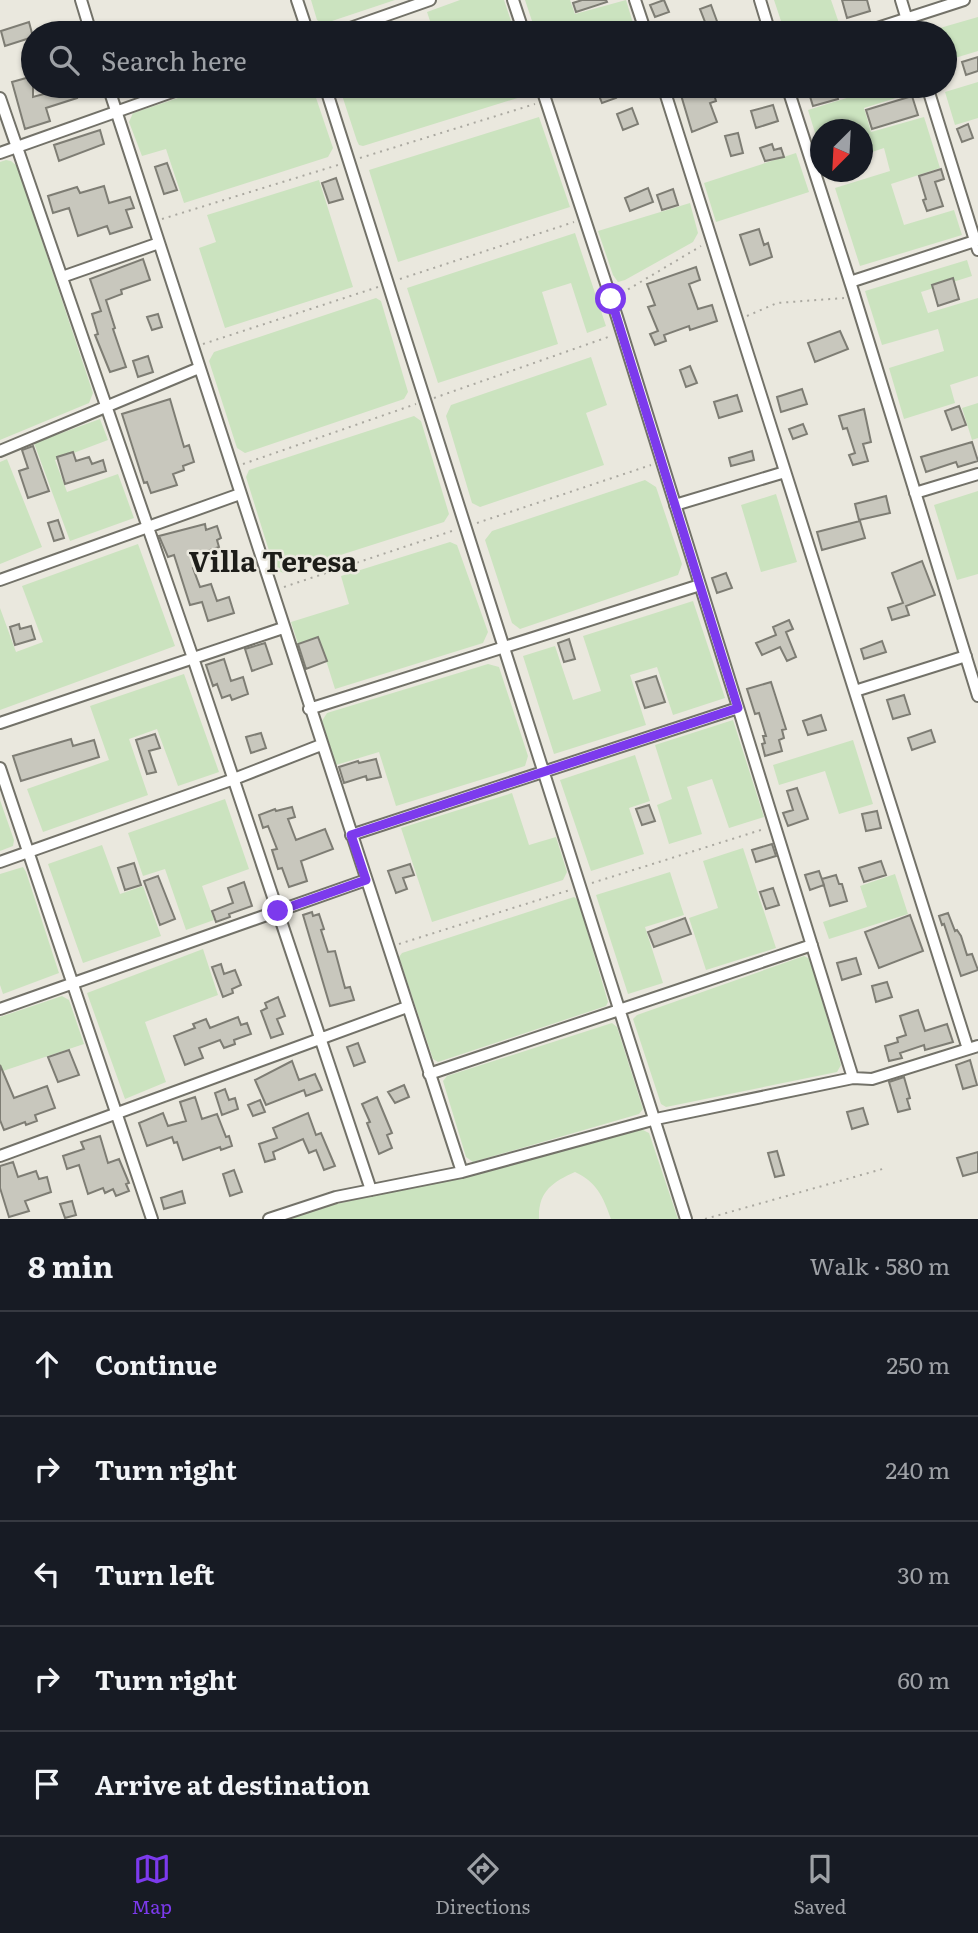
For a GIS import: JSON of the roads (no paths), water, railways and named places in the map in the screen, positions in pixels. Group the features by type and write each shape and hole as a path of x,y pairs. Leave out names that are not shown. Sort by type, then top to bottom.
{"street":[{"path":"81,0 87,21"},
{"path":"298,0 304,21"},
{"path":"370,21 430,0"},
{"path":"513,0 520,21"},
{"path":"635,0 642,21"},
{"path":"760,0 766,21"},
{"path":"901,0 906,19"},
{"path":"900,21 964,0"},
{"path":"0,97 193,658 371,1190"},
{"path":"112,98 461,1172"},
{"path":"0,153 156,98"},
{"path":"329,98 687,1219"},
{"path":"545,98 676,505 853,1078"},
{"path":"269,1219 336,1197 461,1172 656,1119 853,1078 872,1079 973,1048 855,691 667,98"},
{"path":"791,98 978,696"},
{"path":"850,282 977,243 931,98"},
{"path":"62,277 159,243"},
{"path":"0,451 200,368"},
{"path":"676,505 785,472"},
{"path":"915,493 978,474"},
{"path":"0,580 240,494"},
{"path":"309,709 700,585"},
{"path":"0,723 283,628"},
{"path":"855,691 966,656"},
{"path":"351,835 738,708"},
{"path":"0,862 234,779 321,745"},
{"path":"0,768 152,1219"},
{"path":"0,1009 366,880"},
{"path":"429,1074 812,945"},
{"path":"0,1157 407,1007"}],"district":[{"name":"Villa Teresa","path":"273,560"}]}
